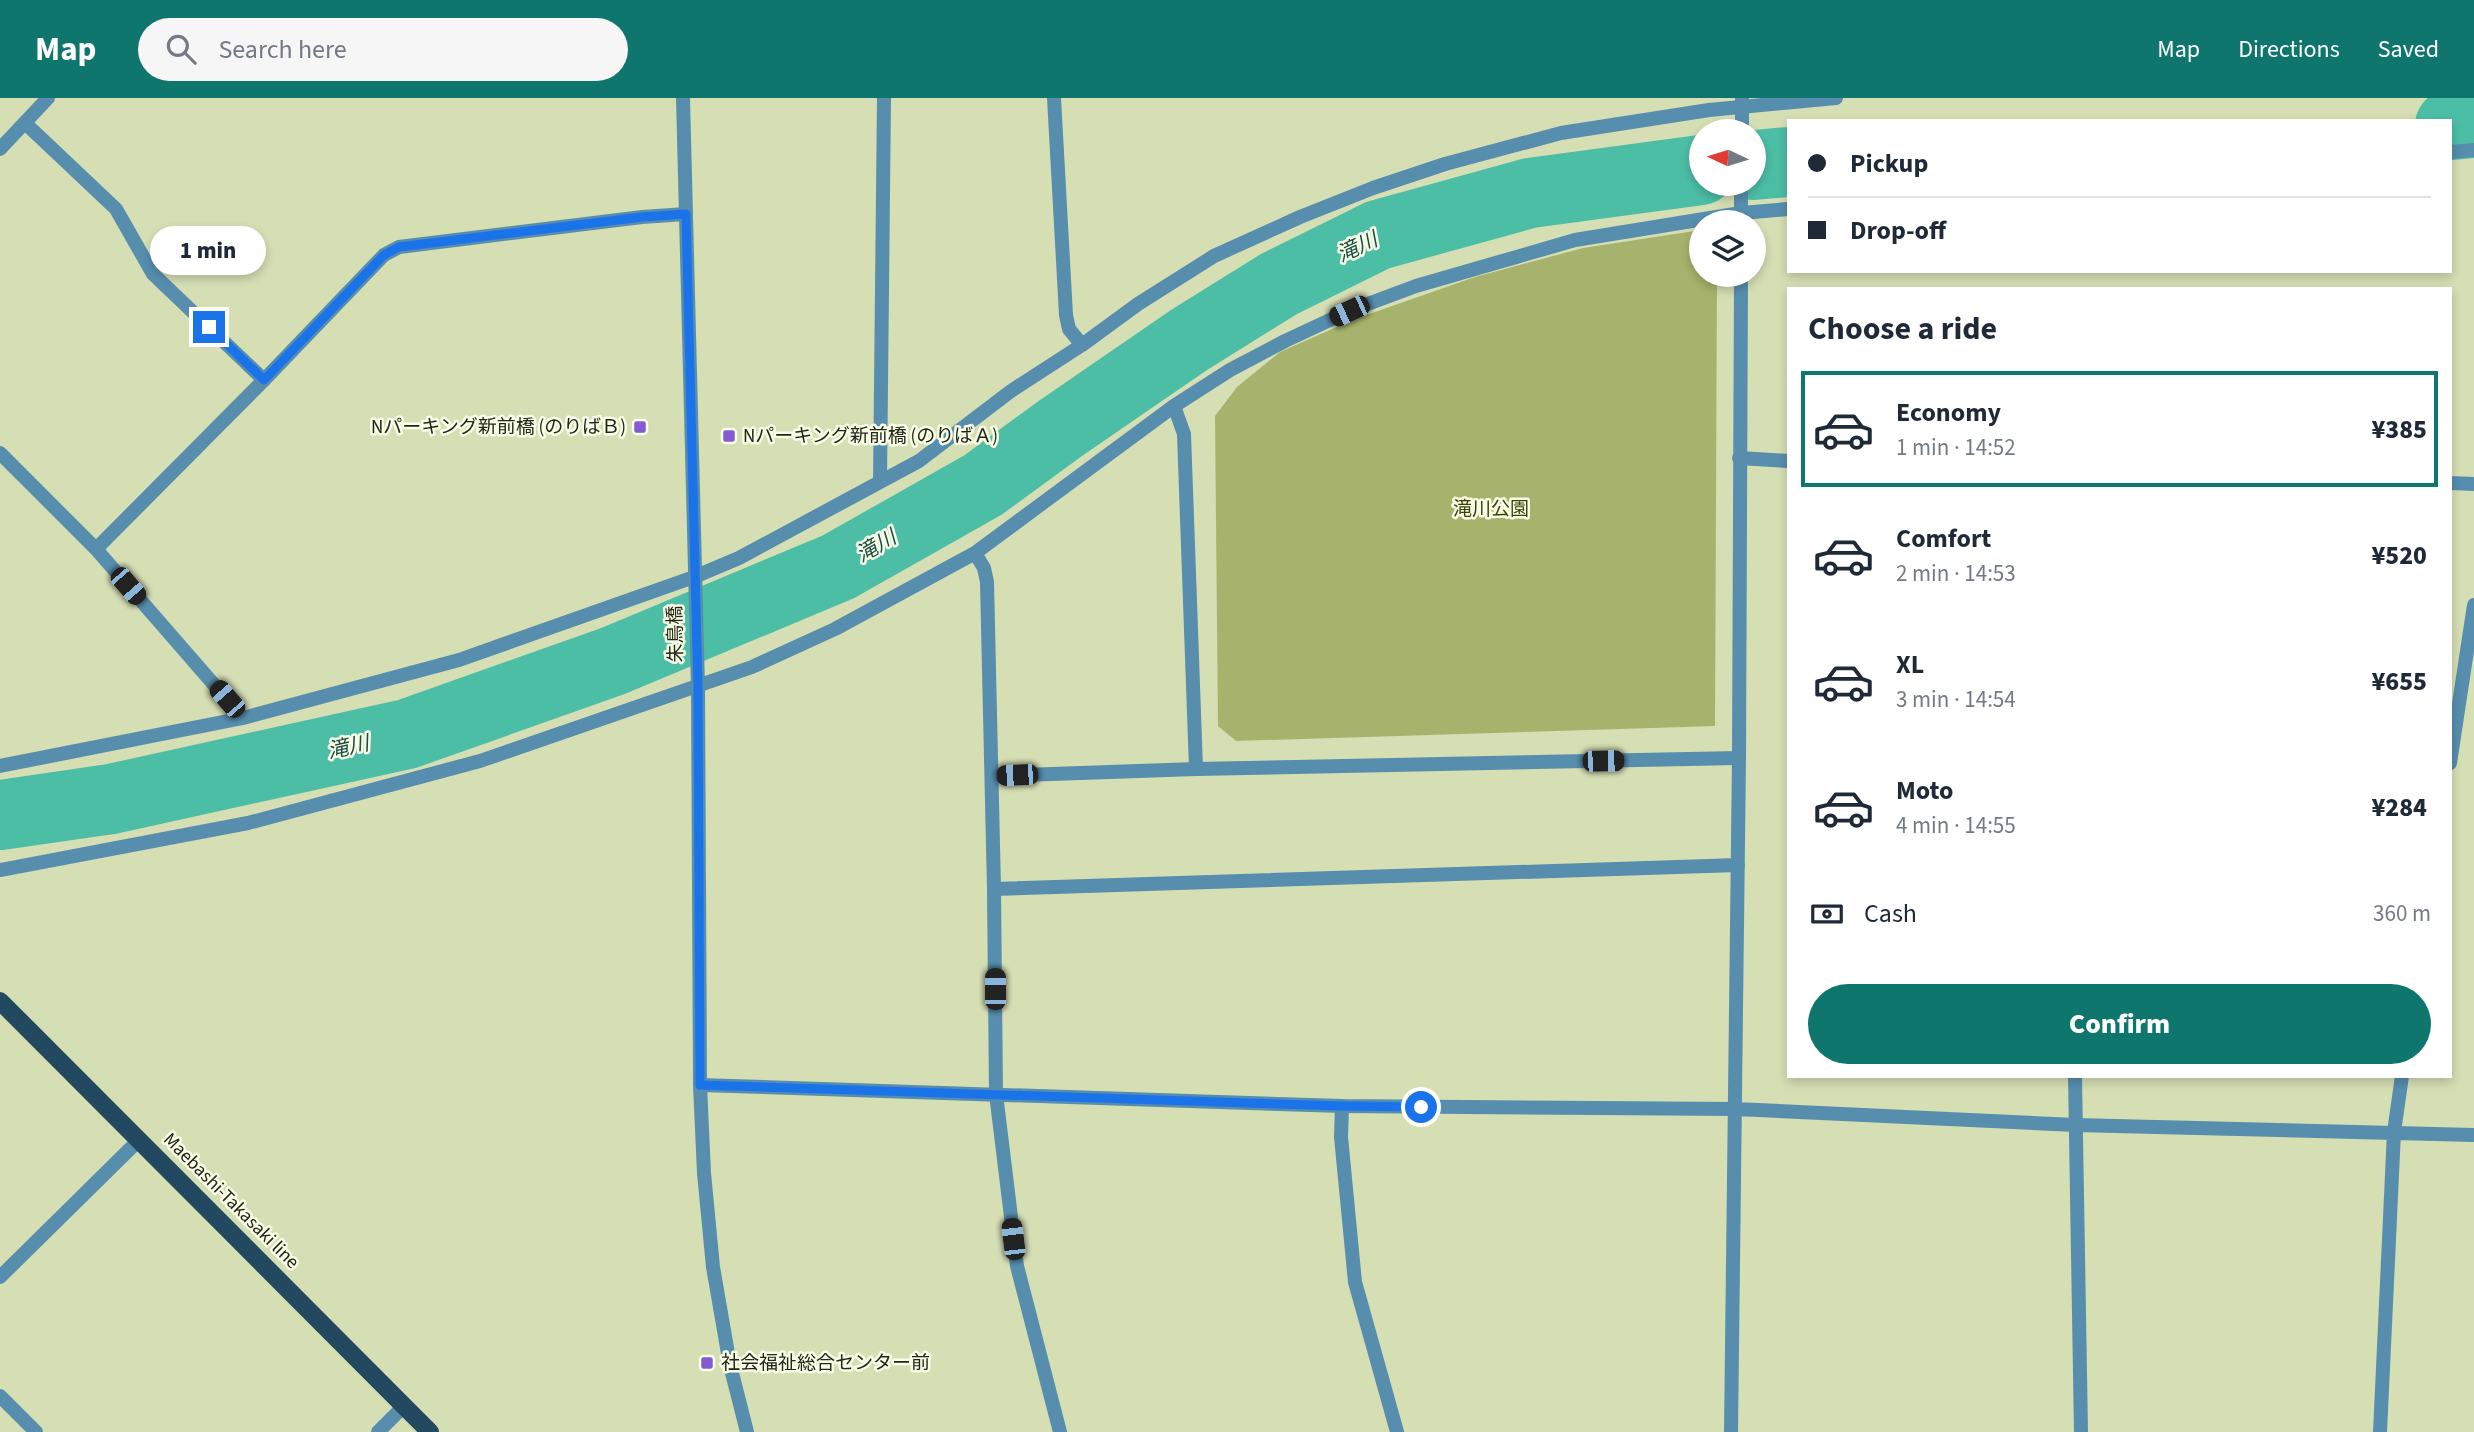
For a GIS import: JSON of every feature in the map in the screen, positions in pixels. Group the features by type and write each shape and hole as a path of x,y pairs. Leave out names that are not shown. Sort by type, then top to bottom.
{"main road":[{"name":"Maebashi-Takasaki line","path":"0,1001 430,1432"}],"street":[{"path":"0,149 48,98"},
{"name":"朱鳥橋","path":"683,98 697,683 700,1085 704,1173 713,1267 730,1365 747,1432"},
{"path":"880,482 884,98"},
{"path":"1054,98 1066,315 1069,329 1082,345"},
{"path":"0,766 243,718 459,660 695,583 919,461 1012,391 1138,304 1214,256 1300,216 1373,188 1445,164 1561,133 1742,102 1836,98"},
{"path":"25,123 116,209 153,274 264,380"},
{"path":"2452,152 2474,150"},
{"path":"1766,213 1787,209"},
{"path":"96,549 384,255 399,247 686,214"},
{"path":"0,870 248,822 480,761 697,683 752,667 835,629 975,553 1174,406 1230,370 1284,341 1349,311 1416,286 1575,240 1689,224"},
{"path":"1731,1432 1736,1109 1741,287"},
{"path":"1174,406 1184,434 1196,769"},
{"path":"0,453 96,549 243,718"},
{"path":"1739,458 1787,461"},
{"path":"2452,483 2474,484"},
{"path":"975,553 984,568 987,582 996,1094 1017,1266 1060,1432"},
{"path":"2452,750 2474,605"},
{"path":"992,776 1739,758"},
{"path":"994,890 1738,865"},
{"path":"2075,1078 2081,1432"},
{"path":"2380,1432 2394,1132 2402,1078"},
{"path":"700,1085 1342,1106 1736,1109 2075,1125 2474,1135"},
{"path":"1342,1106 1341,1137 1355,1282 1396,1432"},
{"path":"0,1277 140,1139"},
{"path":"0,1396 36,1432"},
{"path":"378,1432 404,1406"}],"green space":[{"name":"滝川公園","path":"1689,232 1689,287 1717,287 1715,726 1236,741 1218,726 1215,416 1237,387 1280,352 1355,319 1475,277 1583,248"}],"waterway":[{"name":"滝川","path":"2452,125 2474,123"},
{"name":"滝川","path":"1766,164 1787,162"},
{"name":"滝川","path":"0,815 111,799 407,734 613,661 838,567 983,485 1189,340 1279,284 1378,235 1530,193 1689,172"}],"place":[{"name":"Nパーキング新前橋 (のりばＢ)","path":"640,427"},
{"name":"Nパーキング新前橋 (のりばＡ)","path":"729,436"},
{"name":"社会福祉総合センター前","path":"707,1363"}],"route":[{"path":"209,327 264,380 384,255 399,247 686,214 698,687 700,1085 1421,1107"}]}
